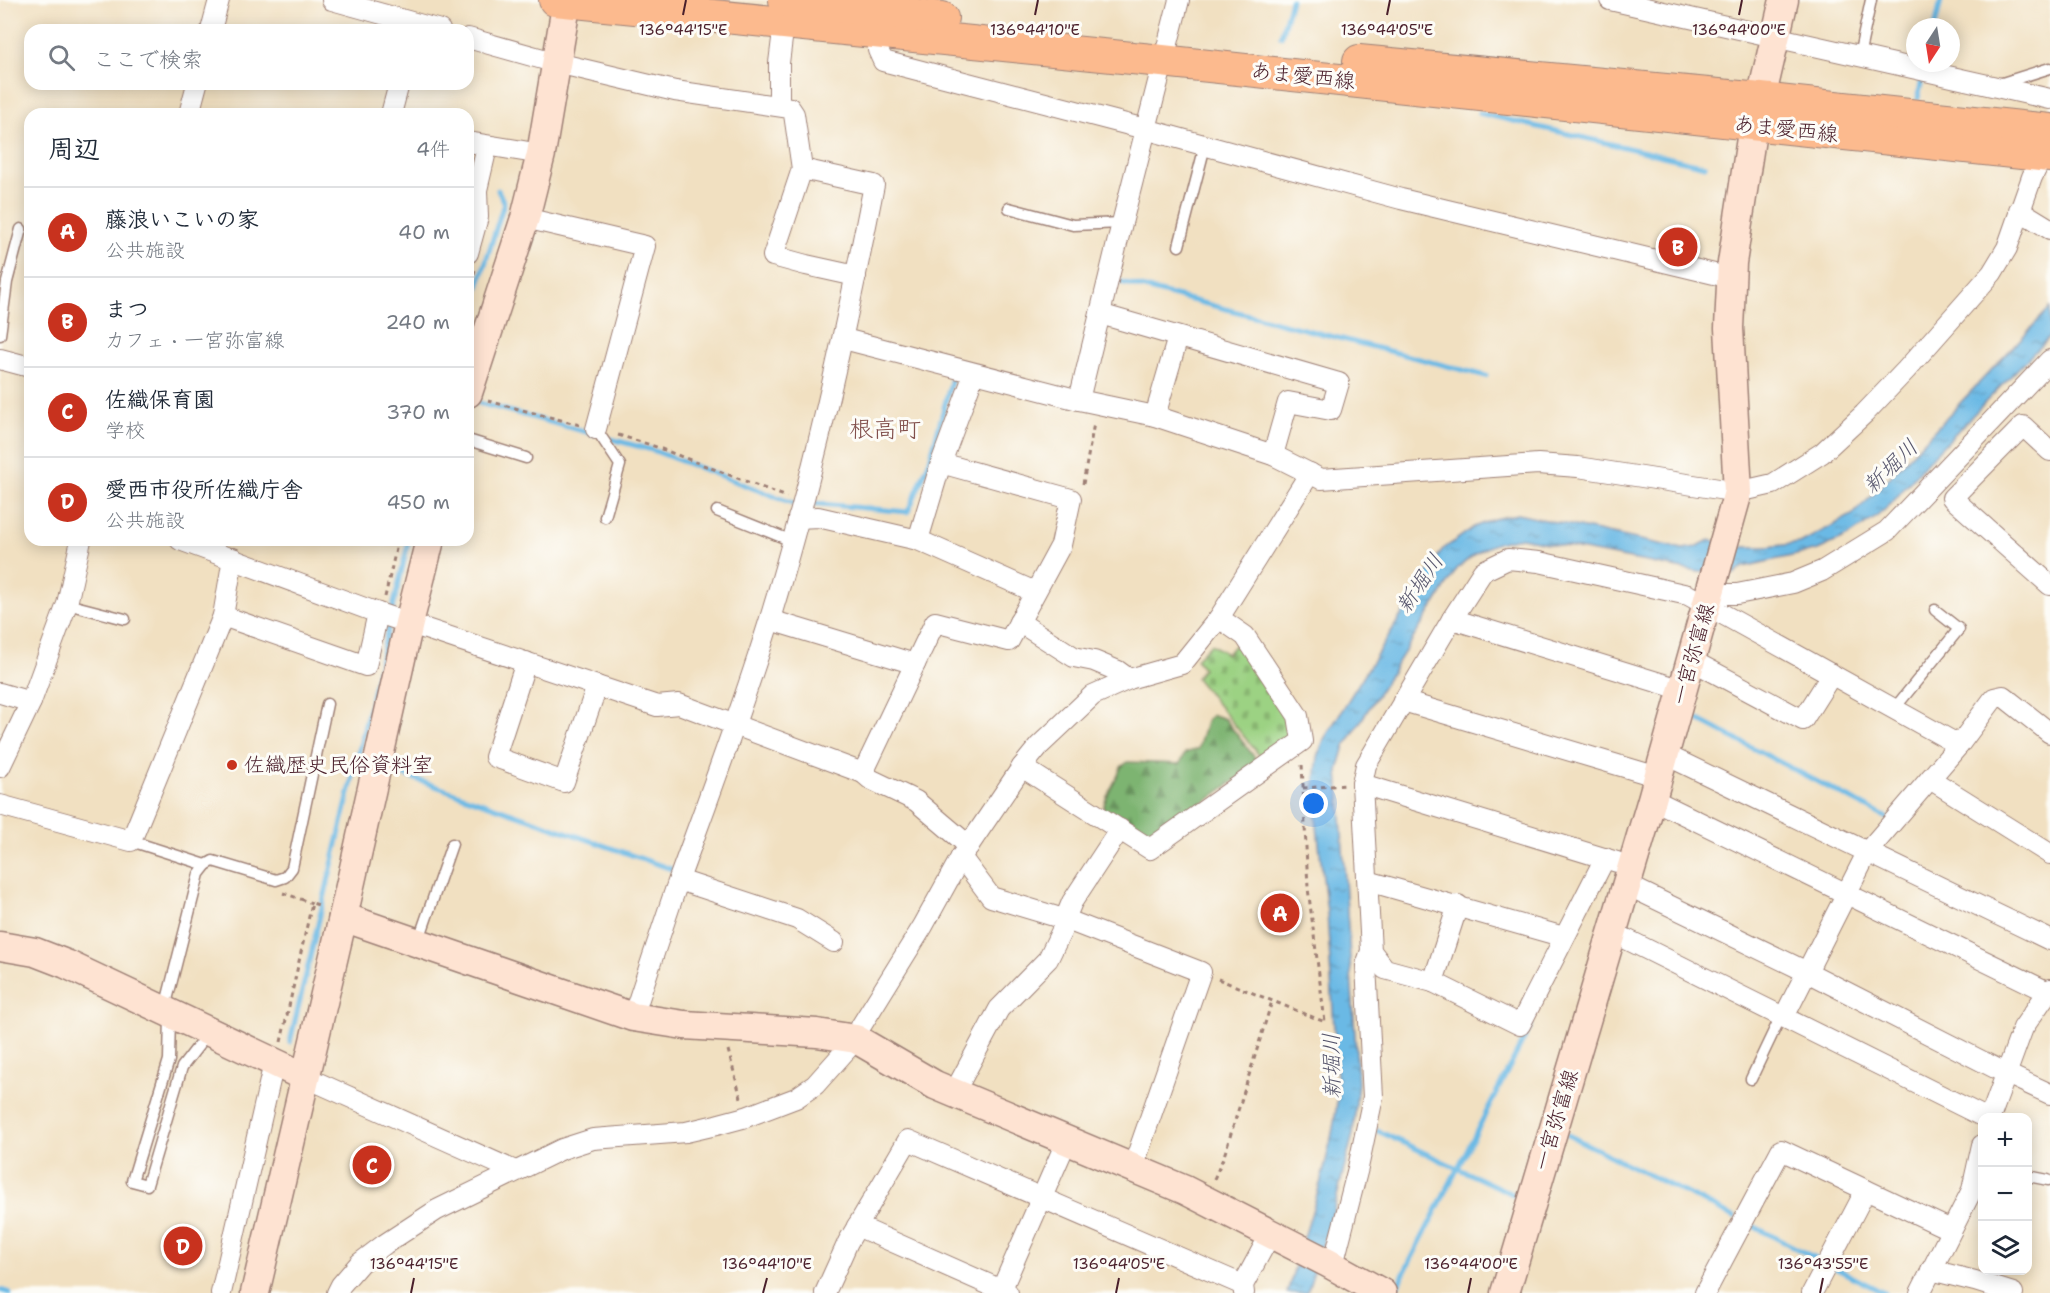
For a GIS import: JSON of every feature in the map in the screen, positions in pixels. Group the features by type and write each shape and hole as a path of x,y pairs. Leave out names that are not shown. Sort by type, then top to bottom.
{"main road":[{"name":"あま愛西線","path":"563,0 785,12 1757,112 2048,147"},
{"name":"あま愛西線","path":"785,12 879,33 1164,52"}],"street":[{"path":"213,24 219,0"},
{"path":"332,0 408,24"},
{"path":"474,393 525,218 541,154 557,63 563,0"},
{"path":"1088,401 1100,314 1164,52 1179,0"},
{"path":"1610,0 2050,99"},
{"name":"一宮弥富線","path":"1505,1293 1612,932 1620,869 1658,777 1726,539 1737,492 1729,328 1732,262 1757,112 1784,0"},
{"path":"779,105 779,63 785,12"},
{"path":"879,33 878,50 883,61 1401,199 1731,278"},
{"path":"474,40 557,63 675,91 790,108 794,114 802,169 773,256 856,276"},
{"path":"191,108 195,90"},
{"path":"393,108 397,90"},
{"path":"474,144 541,154"},
{"path":"474,231 478,217 477,190 488,147"},
{"path":"844,339 974,374 1155,416 1273,455 1321,479 1538,464 1578,467 1737,492 1773,484 1822,453 1864,414 1992,273 2007,248 2032,177 2048,147"},
{"path":"633,1017 679,880 736,725 770,620 844,339 874,185 802,169"},
{"path":"2019,210 2050,229"},
{"path":"525,218 645,246 596,429"},
{"path":"1100,314 1339,383 1331,410 1288,402 1273,455"},
{"path":"1155,416 1178,337"},
{"path":"0,359 24,365"},
{"path":"1331,1264 1358,1168 1373,1097 1366,965 1371,951 1368,881 1356,785 1403,701 1483,571 1508,559 1539,562 1688,595 1737,594 1793,583 1822,571 1887,531 2050,360"},
{"path":"918,540 941,463 974,374"},
{"path":"2050,452 2023,426 1952,498 2050,585"},
{"path":"863,773 935,622 1009,641 1061,545 1071,499 941,463"},
{"path":"338,1293 341,1285 360,1263 436,1210 562,1149 593,1139 686,1132 746,1118 796,1098 815,1085 856,1039 861,1026 965,851 1022,767 1039,746 1093,695 1129,679 1182,663 1219,618 1310,473"},
{"path":"800,510 818,517 918,540 1035,592"},
{"path":"0,767 30,702 67,604 80,546"},
{"path":"198,546 391,617 657,706 679,704 863,773 870,779 916,801 965,851 992,897 1066,919 1201,972 1133,1167"},
{"path":"223,616 366,666 427,546"},
{"path":"0,805 131,841 223,616 233,558"},
{"path":"1710,594 1832,675 1959,745"},
{"path":"255,1293 343,917 391,617"},
{"path":"1022,767 1150,849 1302,741 1298,716 1269,671 1245,636 1219,618"},
{"path":"1452,619 1683,690"},
{"path":"770,620 915,664"},
{"path":"1019,622 1074,657 1094,661 1118,671 1129,679"},
{"path":"1691,660 1803,720 1832,675"},
{"path":"526,662 495,757 564,782 597,686"},
{"path":"0,693 30,702"},
{"path":"1783,1016 1868,851 1959,745 1994,698 2003,696 2050,733"},
{"path":"1403,701 1658,777 1868,851 2050,940"},
{"path":"1658,777 1847,893 2049,992 2023,1028 1990,1113"},
{"path":"1929,779 2050,854"},
{"path":"1356,785 1620,869 1807,972 2050,1094"},
{"path":"954,1094 999,1009 1048,959 1072,902 1120,830"},
{"path":"1371,951 1385,969 1433,982 1520,1025 1564,937 1620,869"},
{"path":"679,880 796,919 834,942"},
{"path":"1368,881 1564,937"},
{"path":"1433,982 1458,905"},
{"path":"343,917 633,1017 684,1025 817,1033 856,1039 954,1094 1133,1167 1206,1200 1331,1264 1382,1293"},
{"path":"1612,932 1978,1113"},
{"path":"0,945 35,952 66,964 305,1077 515,1171"},
{"path":"221,1293 275,1063"},
{"path":"825,1293 848,1242 908,1140 1243,1289 1280,1238"},
{"path":"857,1226 1003,1292 1066,1140"},
{"path":"1705,1293 1781,1150 1951,1230"},
{"path":"1920,1293 1972,1190 1980,1167"},
{"path":"1812,1293 1866,1190"},
{"path":"1931,1270 2013,1293"}],"lane":[{"path":"1859,56 1870,0"},
{"path":"1991,86 2050,68"},
{"path":"1179,246 1205,146"},
{"path":"1009,208 1073,225 1122,223"},
{"path":"0,335 7,282 21,229"},
{"path":"596,429 620,465 605,517"},
{"path":"474,442 526,458"},
{"path":"717,511 792,541"},
{"path":"67,604 125,619"},
{"path":"1894,709 1959,629 1935,610"},
{"path":"209,1032 182,1067 147,1185 132,1181 169,1060 167,1012 199,874 206,865 213,861 276,880 285,877 292,868 327,704"},
{"path":"131,841 206,865"},
{"path":"418,943 452,843"},
{"path":"1751,1078 1783,1016"},
{"path":"2032,1177 2048,1180"}],"path":[{"path":"474,396 651,445 800,510"},
{"path":"1071,499 1082,493 1088,401"},
{"path":"391,617 397,546"},
{"path":"1201,972 1325,1022 1308,888 1302,741"},
{"path":"1305,788 1356,785"},
{"path":"275,1063 313,903 278,892"},
{"path":"1206,1200 1224,1156 1272,1001"},
{"path":"722,1027 746,1118"}],"green space":[{"path":"1242,637 1295,714 1295,734 1264,761 1196,678 1203,668 1196,659 1211,644 1227,654"},
{"path":"1213,715 1225,719 1259,763 1156,837 1145,837 1103,809 1121,767 1128,762 1180,764 1185,753 1198,749 1207,719"}],"water":[{"path":"2050,308 2050,336 1924,465 1891,504 1848,536 1818,550 1743,567 1735,574 1699,572 1521,538 1486,548 1457,569 1345,746 1338,770 1358,1082 1353,1134 1333,1212 1307,1293 1287,1293 1324,1170 1338,1094 1327,912 1314,801 1318,757 1324,739 1442,550 1474,527 1494,519 1517,514 1683,549 1696,547 1709,540 1743,547 1800,543 1852,515"}],"waterway":[{"path":"1281,36 1291,0"},
{"path":"1937,18 1941,0"},
{"path":"1918,98 1922,79"},
{"path":"1479,113 1705,166"},
{"path":"474,300 504,203 498,190"},
{"path":"1117,281 1486,376"},
{"path":"810,503 908,512 930,460 953,374"},
{"path":"479,403 594,434"},
{"path":"611,439 652,450 795,504"},
{"path":"290,1042 408,546"},
{"path":"1695,718 1889,819"},
{"path":"401,774 674,870"},
{"path":"1398,1285 1531,1025"},
{"path":"275,1101 279,1086"},
{"path":"1378,1131 1521,1198"},
{"path":"1568,1135 1734,1217"},
{"path":"1749,1224 1819,1260"},
{"path":"1835,1268 1884,1293"},
{"path":"0,1290 10,1293"}],"place":[{"name":"まつ","path":"1678,247"},
{"name":"佐織歴史民俗資料室","path":"232,765"},
{"name":"藤浪いこいの家","path":"1280,913"},
{"name":"佐織保育園","path":"372,1165"},
{"name":"愛西市役所佐織庁舎","path":"183,1246"}],"district":[{"name":"根高町","path":"885,429"}],"water label":[{"name":"新堀川","path":"1890,466"},
{"name":"新堀川","path":"1419,583"},
{"name":"新堀川","path":"1331,1066"}]}
